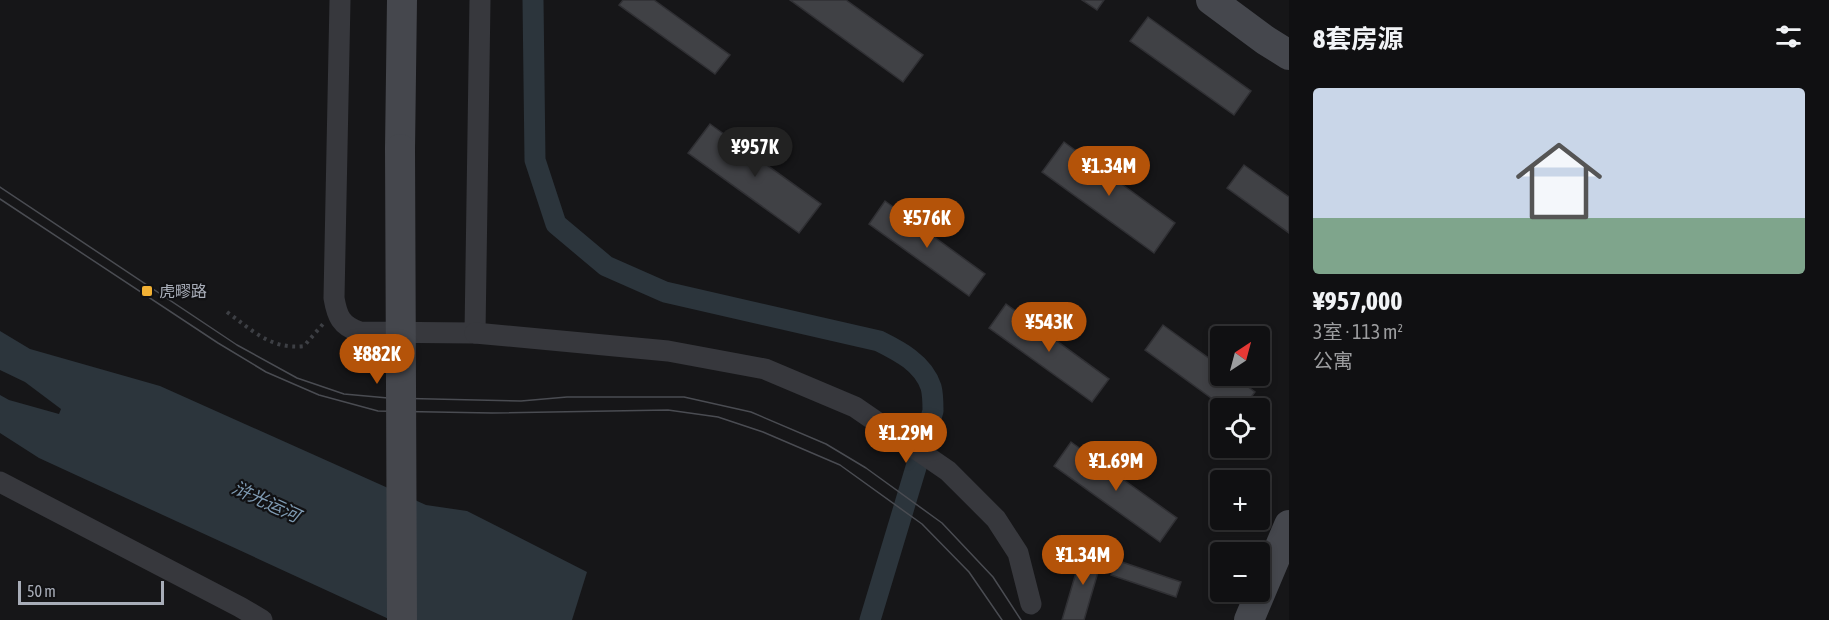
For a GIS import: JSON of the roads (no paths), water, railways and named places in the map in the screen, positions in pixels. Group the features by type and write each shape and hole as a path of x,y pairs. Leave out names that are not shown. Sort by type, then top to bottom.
{"main road":[{"path":"402,0 400,149 402,620"},
{"path":"1211,0 1289,55"},
{"path":"1249,620 1289,525"}],"street":[{"path":"340,0 334,298 338,316 343,324 360,332 475,333 668,351 765,369 855,406 948,471 996,519 1018,553 1031,603"},
{"path":"475,333 480,0"},
{"path":"0,482 262,620"}],"water":[{"name":"浒光运河","path":"0,331 30,349 160,386 426,505 467,511 587,572 572,620 391,620 39,458 0,433 0,395 9,400 59,414 61,409 25,382 0,370"}],"waterway":[{"path":"533,0 535,160 556,224 606,266 665,292 879,341 910,359 927,379 932,390 933,411 870,620"}],"tram line":[{"path":"0,187 237,345 297,378 344,394 388,398 521,401 567,397 684,397 751,412 826,444 866,468 942,523 993,577 1021,620"},
{"path":"0,199 218,343 266,372 319,395 378,411 492,413 668,410 718,417 763,432 840,465 922,524 969,572 1002,620"}],"place":[{"name":"虎疁路","path":"147,291"}]}
